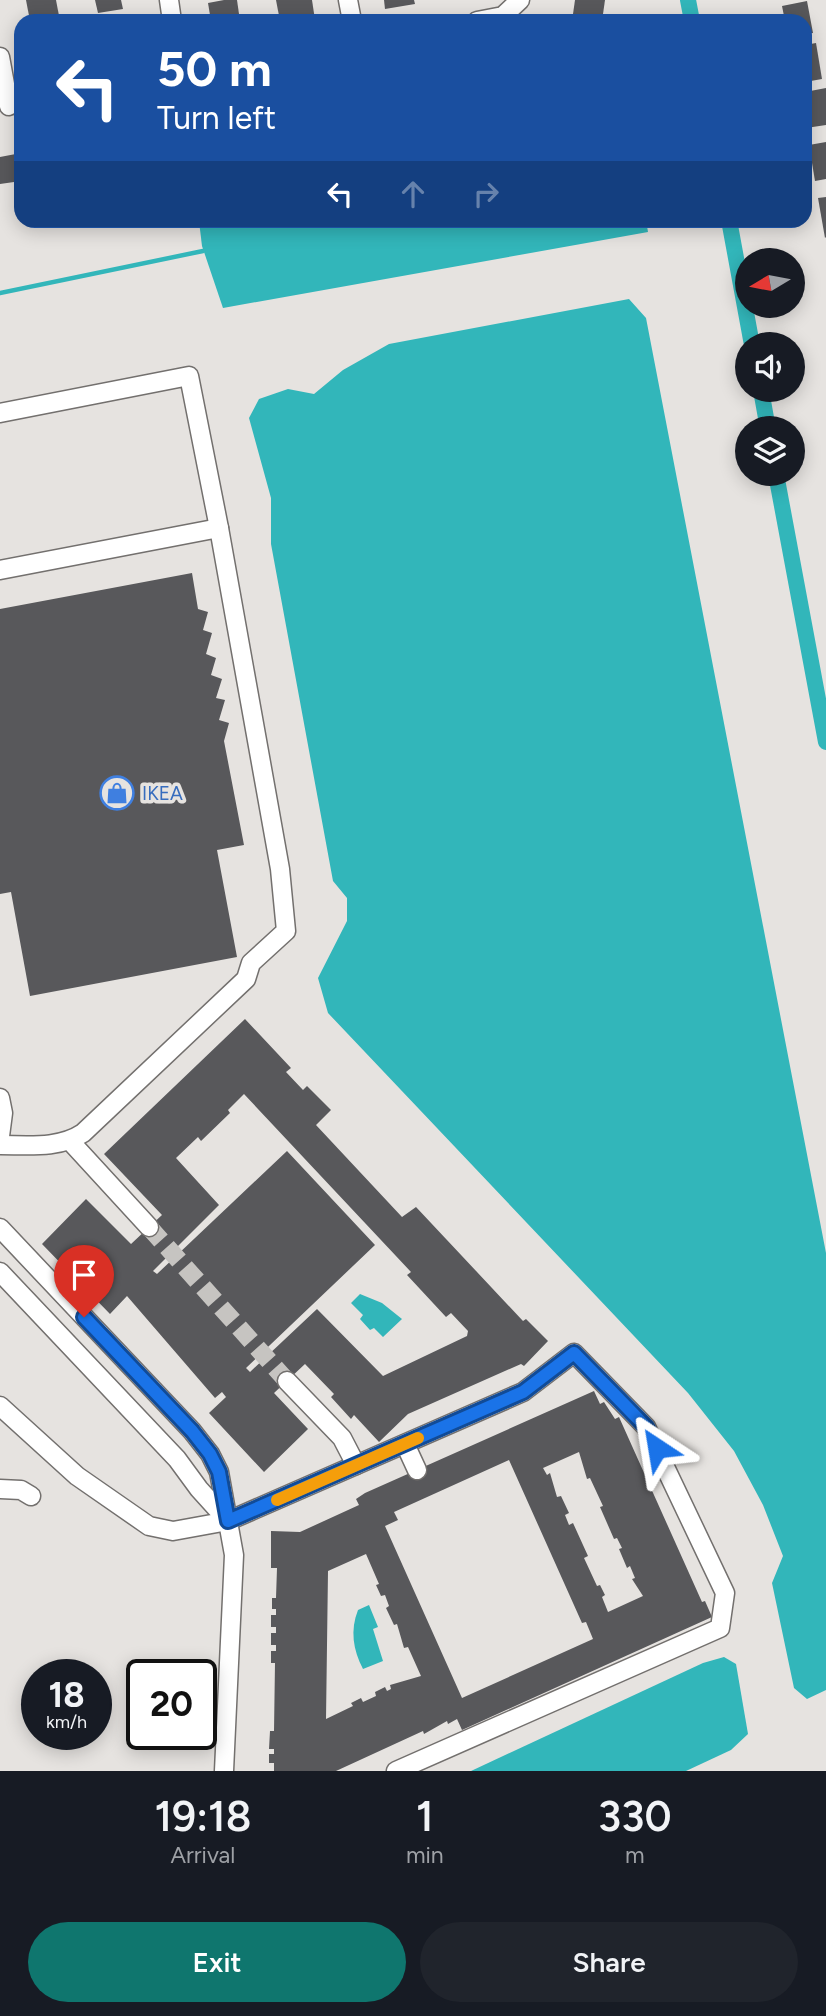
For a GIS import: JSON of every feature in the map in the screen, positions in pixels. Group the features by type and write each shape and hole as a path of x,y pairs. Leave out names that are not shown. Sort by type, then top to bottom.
{"street":[{"path":"505,14 519,1"},
{"path":"0,57 10,106"},
{"path":"0,413 189,376 280,869 286,931 251,963 246,979 70,1141 51,1145 0,1146"},
{"path":"0,570 219,528"},
{"path":"0,1136 1,1105"},
{"path":"70,1141 149,1227"},
{"path":"0,1228 210,1454 219,1472 234,1555 224,1771"},
{"path":"0,1272 177,1459 228,1521"},
{"path":"0,1406 56,1460 149,1526 173,1531 228,1521 523,1392 574,1353 646,1427 725,1593 720,1628 396,1771"},
{"path":"287,1381 342,1438 356,1465"},
{"path":"137,1417 156,1394"},
{"path":"405,1444 417,1471"},
{"path":"0,1489 21,1490 31,1496"}],"water":[{"path":"200,228 647,228 648,232 223,308 202,246"},
{"path":"629,299 646,318 826,1253 826,1690 807,1699 794,1688 772,1583 783,1556 763,1505 734,1451 688,1393 328,1013 318,978 347,921 347,898 333,881 271,544 271,498 249,418 259,399 288,389 314,394 343,370 389,344"},
{"path":"360,1294 382,1303 402,1319 383,1337 374,1328 370,1330 360,1319 363,1315 351,1303"},
{"path":"369,1605 378,1627 373,1629 383,1661 363,1669 357,1655 353,1632 358,1610"},
{"path":"724,1657 736,1664 748,1734 731,1750 686,1771 471,1771 703,1663"}],"building":[{"path":"26,0 56,0 59,14 29,14"},
{"path":"95,0 121,0 123,9 98,13"},
{"path":"237,0 239,14 210,14 208,3"},
{"path":"276,0 312,0 314,14 279,14"},
{"path":"384,0 414,0 415,4 385,9"},
{"path":"575,0 605,0 603,14 573,14"},
{"path":"807,1 809,14 784,14 782,6"},
{"path":"816,43 822,79 812,81 812,44"},
{"path":"826,88 826,125 812,127 812,91"},
{"path":"826,142 826,179 815,181 812,144"},
{"path":"14,154 14,182 0,184 0,157"},
{"path":"826,197 826,237 825,238 818,198"},
{"name":"IKEA","path":"192,573 198,609 208,612 203,630 212,633 206,654 216,658 211,675 222,679 216,698 225,700 219,720 229,723 224,741 244,845 217,850 237,957 30,996 11,892 0,894 0,609"},
{"path":"245,1019 291,1068 286,1072 303,1090 307,1086 331,1110 316,1125 402,1217 416,1207 523,1321 526,1319 548,1341 524,1366 521,1364 408,1414 379,1442 354,1415 351,1419 331,1397 334,1394 305,1364 274,1393 308,1429 264,1472 209,1413 226,1397 222,1392 215,1398 127,1296 110,1314 42,1244 86,1199 131,1244 162,1215 104,1154","holes":["244,1094 411,1272 407,1275 446,1317 451,1313 468,1331 467,1336 383,1376 317,1309 250,1372 246,1368 375,1245 287,1151 157,1274 153,1271 219,1205 176,1158 198,1137 201,1141 230,1113 228,1110"]},
{"path":"594,1391 600,1404 604,1402 615,1419 619,1417 702,1602 705,1601 712,1617 462,1730 457,1719 448,1724 447,1721 424,1734 423,1731 336,1771 274,1771 274,1763 269,1763 269,1754 274,1754 274,1749 269,1749 270,1731 274,1731 275,1663 271,1663 271,1651 276,1651 276,1645 271,1645 271,1633 276,1633 276,1627 271,1627 271,1615 276,1615 276,1609 272,1609 272,1598 276,1598 277,1568 271,1568 271,1531 300,1532 359,1505 356,1499","holes":["579,1452 587,1479 590,1478 614,1539 617,1538 622,1548 619,1549 627,1568 630,1566 635,1578 632,1579 643,1596 608,1612 602,1597 605,1595 600,1585 597,1586 584,1558 588,1556 573,1523 569,1525 565,1515 569,1513 561,1496 557,1497 550,1473 547,1475 543,1468","509,1460 582,1623 586,1622 593,1639 462,1698 385,1526 398,1520 394,1512","366,1554 379,1584 376,1585 381,1596 385,1595 389,1606 386,1608 394,1625 397,1624 404,1648 408,1647 421,1676 390,1685 391,1689 387,1691 385,1687 375,1692 376,1696 363,1702 361,1698 351,1703 353,1706 326,1719 328,1571"]}],"waterway":[{"path":"688,0 691,14"},
{"path":"730,228 750,332"},
{"path":"0,293 203,251"},
{"path":"763,402 766,416"},
{"path":"778,486 826,742"}],"tunnel":[{"path":"149,1227 287,1381"}],"slow traffic":[{"path":"277,1500 418,1438"}],"place":[{"name":"IKEA","path":"117,793"}],"route":[{"path":"84,1317 192,1431 210,1454 219,1472 228,1521 523,1392 574,1353 646,1427 657,1448"}]}
